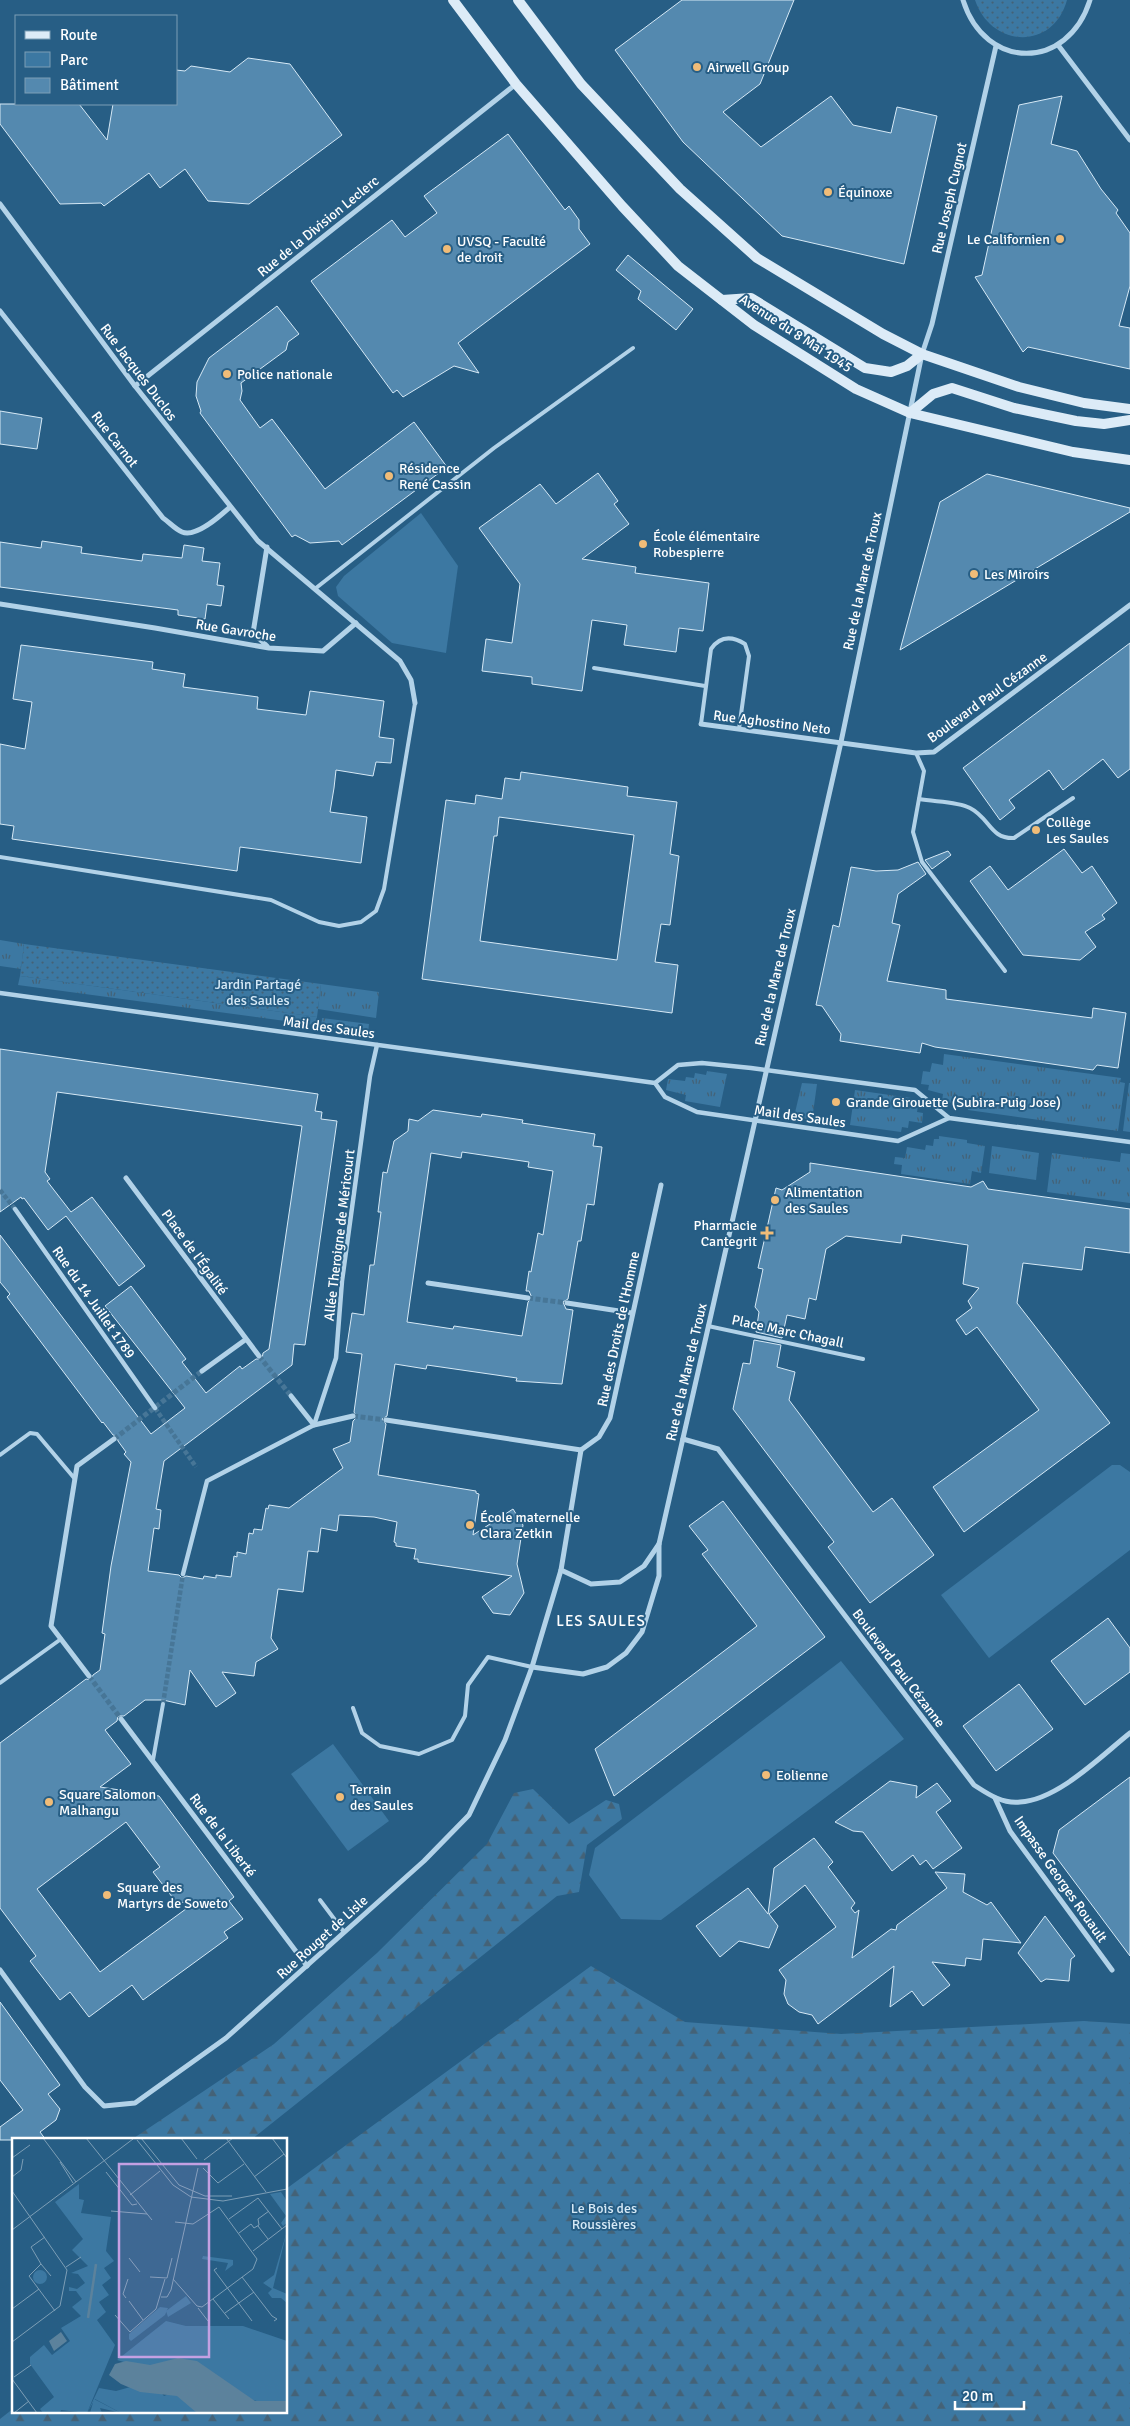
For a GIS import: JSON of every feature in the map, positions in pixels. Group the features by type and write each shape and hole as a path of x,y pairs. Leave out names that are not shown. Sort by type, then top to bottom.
{"main road":[{"name":"Avenue du 8 Mai 1945","path":"453,0 516,84 622,206 678,266 754,325 856,389 910,413 1073,452 1130,460"},
{"path":"518,0 581,84 680,189 758,258 883,334 922,354 1019,387 1084,403 1130,409"},
{"path":"722,300 751,298 865,368 891,372 907,366 922,354"},
{"path":"910,413 933,394 952,388 1014,408 1076,421 1104,424 1130,420"}],"street":[{"path":"963,0 968,17 980,34 996,46 1028,53 1043,51 1058,45 1074,32 1085,17 1090,0"},
{"path":"1058,45 1130,140"},
{"name":"Rue Joseph Cugnot","path":"910,413 922,354 932,324 996,46"},
{"name":"Rue de la Division Leclerc","path":"135,386 516,84"},
{"name":"Rue Jacques Duclos","path":"0,204 135,386 258,541 356,623"},
{"name":"Rue Carnot","path":"0,311 162,518 182,532 190,534 209,525 230,507"},
{"name":"Rue de la Mare de Troux","path":"532,1667 583,1674 607,1667 626,1653 642,1632 659,1576 659,1544 841,742 910,413"},
{"path":"266,547 253,633 269,648"},
{"name":"Rue Gavroche","path":"0,604 269,648 323,651 356,623"},
{"name":"Boulevard Paul Cézanne","path":"841,742 916,753 934,752 1130,605"},
{"path":"356,623 400,661 411,680 416,703"},
{"name":"Rue Aghostino Neto","path":"701,724 841,742"},
{"name":"Mail des Saules","path":"0,993 655,1082 665,1097 684,1108 697,1112 898,1141 949,1118"},
{"name":"Allée Theroigne de Méricourt","path":"314,1425 336,1358 342,1281 370,1076 377,1044"},
{"path":"655,1082 678,1065 702,1063 766,1070 915,1090 949,1118 1130,1142"},
{"name":"Place de l'Égalité","path":"126,1178 246,1340"},
{"name":"Rue des Droits de l'Homme","path":"581,1450 599,1437 610,1418 661,1185"},
{"name":"Rue du 14 Juillet 1789","path":"15,1209 155,1408"},
{"path":"428,1282 528,1298"},
{"path":"567,1303 632,1312"},
{"path":"202,1371 246,1340 259,1356"},
{"path":"291,1396 314,1425"},
{"path":"182,1574 207,1481 314,1425 353,1416"},
{"path":"386,1420 581,1450"},
{"path":"89,1676 51,1626 77,1466 114,1439"},
{"name":"Boulevard Paul Cézanne","path":"683,1439 718,1449 974,1785 996,1798 1020,1802 1039,1798 1059,1788 1130,1734"},
{"name":"Rue Rouget de Lisle","path":"0,1970 85,2087 104,2106 135,2103 226,2038 307,1966 424,1861 469,1815 505,1740 532,1667 561,1570 581,1450"},
{"name":"Rue de la Mare de Troux","path":"561,1570 591,1584 620,1582 644,1566 659,1544"},
{"name":"Rue de la Liberté","path":"121,1719 307,1966"},
{"name":"Impasse Georges Rouault","path":"996,1798 1010,1831 1112,1970"}],"lane":[{"path":"316,588 494,448 633,348"},
{"path":"701,724 711,650 716,642 723,638 730,638 745,644 749,656 739,728"},
{"path":"594,668 705,686"},
{"path":"0,857 271,900 319,922 339,926 361,922 376,911 384,889 416,703"},
{"path":"916,753 924,771 913,832 922,862 1005,971"},
{"path":"919,799 969,807 981,815 997,836 1005,839 1014,838 1073,798"},
{"name":"Place Marc Chagall","path":"708,1326 862,1359"},
{"path":"0,1455 30,1433 37,1434 75,1479"},
{"path":"0,1683 61,1639"},
{"path":"352,1708 362,1733 380,1746 418,1754 452,1740 465,1716 468,1685 488,1657 532,1667"},
{"path":"153,1760 163,1704"},
{"path":"320,1900 344,1932"}],"green space":[{"path":"975,0 1067,0 1060,17 1049,28 1036,35 1022,37 1007,35 994,27 983,16"},
{"path":"421,513 458,566 446,653 392,643 338,596 336,587 344,576"},
{"path":"0,940 24,944 21,969 0,966"},
{"name":"Jardin Partagé des Saules","path":"24,944 321,984 317,1017 20,976"},
{"path":"20,976 317,1017 315,1025 18,985"},
{"path":"321,984 379,992 376,1018 318,1009"},
{"path":"322,1018 369,1024 368,1033 321,1026"},
{"path":"944,1054 1121,1078 1120,1082 1125,1083 1118,1131 968,1110 968,1108 952,1106 952,1103 942,1101 943,1094 928,1090 929,1085 921,1084 923,1071 930,1072 932,1063 943,1065"},
{"path":"707,1071 727,1074 720,1107 685,1101 686,1095 666,1090 668,1079 685,1081 686,1077 694,1078 695,1073 706,1075"},
{"path":"802,1083 817,1084 812,1120 794,1117"},
{"path":"1130,1083 1130,1132 1123,1131"},
{"path":"855,1090 911,1098 910,1104 918,1106 917,1112 923,1113 922,1123 909,1121 908,1128 902,1127 901,1132 850,1125"},
{"path":"939,1136 967,1140 967,1143 985,1146 981,1173 972,1171 970,1184 901,1174 902,1165 894,1164 895,1157 905,1158 907,1147 925,1150 926,1145 933,1146 934,1139 939,1139"},
{"path":"992,1146 1039,1153 1036,1180 989,1173"},
{"path":"1052,1153 1120,1162 1121,1153 1130,1154 1130,1203 1047,1192"},
{"path":"1112,1465 1120,1465 1130,1472 1130,1550 989,1658 941,1595"},
{"path":"841,1661 904,1739 661,1920 621,1919 589,1875 595,1848"},
{"name":"Terrain des Saules","path":"333,1744 389,1821 348,1851 291,1774"},
{"path":"533,1789 569,1824 606,1800 619,1804 622,1819 587,1845 579,1892 557,1896 254,2138 134,2138 274,2044 377,1953 487,1844 514,1793"},
{"name":"Le Bois des Roussières","path":"591,1966 685,2022 841,2034 1084,2021 1130,2024 1130,2426 0,2426 0,2419 12,2410 12,2414 288,2414 288,2188"}],"building":[{"name":"Équinoxe","path":"682,0 794,0 760,84 723,112 761,147 831,96 853,125 891,133 897,107 937,116 904,264 782,236 683,142 615,50"},
{"path":"248,58 290,64 342,135 249,204 208,201 185,169 160,188 149,173 104,206 101,203 60,204 0,124 0,104 80,105 107,140 113,105 178,105 178,70 185,71 191,66 230,72"},
{"name":"Le Californien","path":"1062,96 1051,144 1077,151 1101,189 1118,210 1116,213 1130,233 1130,286 1119,326 1130,328 1130,369 1028,347 1023,352 975,277 982,275 1019,105"},
{"path":"508,134 565,210 569,206 579,220 579,229 590,244 458,343 479,373 454,366 403,397 397,390 393,393 311,281 392,220 405,237 437,213 424,196"},
{"path":"628,255 693,309 676,330 638,299 641,291 616,270"},
{"name":"Résidence René Cassin","path":"277,306 299,334 288,342 286,350 241,383 240,400 260,428 272,419 325,489 414,422 447,467 342,545 339,541 310,543 295,535 292,537 200,413 196,396 197,382 209,358"},
{"path":"0,411 42,418 37,449 0,444"},
{"path":"598,473 618,501 614,504 629,524 582,559 636,567 635,573 709,583 703,631 679,628 676,652 624,645 627,625 592,620 582,691 532,684 532,677 482,671 486,639 512,643 520,584 479,528 540,484 556,504"},
{"name":"Les Miroirs","path":"987,474 1130,508 1130,512 900,650 940,502"},
{"path":"42,541 82,547 81,553 142,561 143,554 182,558 184,545 204,548 202,561 220,563 217,585 224,586 221,606 207,604 205,619 178,615 178,610 0,587 0,542 41,548"},
{"path":"1130,643 1130,769 1118,778 1103,759 1063,790 1049,770 1009,800 1015,808 1000,820 963,768"},
{"path":"21,645 153,662 152,669 185,674 183,687 258,697 257,709 306,715 310,691 384,701 379,737 394,739 391,763 376,762 373,776 336,770 330,812 367,817 361,863 240,847 237,871 12,839 14,826 0,824 0,744 25,749 32,702 13,699"},
{"path":"521,772 628,787 627,796 677,802 670,854 679,856 670,925 661,924 655,962 678,965 672,1013 422,979 446,800 475,804 476,795 502,799 505,778 520,780","holes":["499,817 634,835 617,960 480,941 494,836 497,836"]},
{"path":"1064,849 1082,873 1092,866 1117,903 1102,915 1105,919 1085,932 1096,947 1080,960 1023,955 970,881 990,866 1008,890"},
{"path":"948,851 951,855 932,869 925,860"},
{"path":"918,862 926,874 898,894 892,923 900,925 887,981 946,990 946,999 1092,1018 1093,1008 1126,1013 1118,1068 1097,1065 1093,1070 935,1047 922,1043 920,1053 840,1041 841,1034 822,1006 816,1005 833,925 839,927 851,867 876,871 898,870"},
{"path":"0,1049 318,1094 315,1111 322,1112 321,1119 337,1121 305,1345 294,1344 292,1365 164,1461 156,1509 161,1510 159,1529 154,1528 148,1571 179,1575 182,1578 186,1576 203,1579 204,1576 216,1578 216,1575 231,1577 234,1556 237,1557 237,1552 246,1554 249,1533 253,1534 254,1529 262,1530 266,1508 268,1509 269,1505 289,1508 343,1468 333,1449 350,1442 353,1421 357,1417 354,1412 362,1354 346,1352 352,1313 364,1315 370,1265 374,1265 381,1212 378,1212 383,1172 387,1173 394,1141 408,1131 409,1119 418,1121 433,1110 481,1117 482,1114 523,1120 522,1123 595,1134 593,1146 602,1147 594,1205 587,1204 581,1241 578,1241 568,1299 563,1302 566,1309 573,1310 562,1384 516,1381 517,1378 427,1365 426,1369 395,1364 387,1416 382,1419 386,1424 378,1475 476,1491 479,1494 473,1535 513,1509 523,1525 517,1564 524,1593 510,1615 493,1613 482,1597 512,1576 418,1562 418,1559 414,1559 416,1549 396,1546 394,1542 397,1522 374,1517 339,1515 337,1531 321,1528 318,1552 308,1551 303,1592 278,1589 271,1638 278,1649 256,1662 254,1676 222,1672 236,1693 216,1707 190,1670 185,1705 163,1700 145,1700 124,1716 118,1716 117,1721 105,1730 131,1764 100,1787 159,1796 234,1897 229,1901 243,1919 224,1932 228,1938 143,2000 132,1985 89,2017 70,1992 60,2000 30,1961 36,1956 0,1908 0,1743 86,1679 91,1680 93,1675 100,1670 105,1634 102,1633 111,1566 131,1462 124,1454 126,1452 118,1441 117,1436 113,1435 102,1423 7,1297 10,1294 0,1282 0,1235 151,1434 185,1408 105,1306 131,1286 186,1359 182,1362 206,1393 240,1366 242,1369 256,1359 262,1359 263,1353 269,1349 302,1126 57,1092 45,1172 50,1179 47,1181 71,1212 92,1197 145,1266 119,1286 66,1216 48,1230 24,1198 22,1199 21,1197 0,1212","holes":["462,1152 529,1162 528,1167 553,1171 543,1235 538,1233 531,1272 529,1271 526,1291 529,1291 532,1298 528,1302 522,1336 454,1326 453,1329 407,1322 431,1153 461,1158","126,1822 160,1867 153,1872 176,1902 194,1903 100,1972 37,1889"]},
{"path":"810,1163 971,1187 983,1181 988,1189 1130,1209 1130,1253 1085,1247 1082,1270 1023,1263 1017,1303 1110,1423 964,1532 933,1487 1039,1410 977,1327 966,1335 956,1320 972,1308 968,1301 979,1288 963,1284 968,1245 902,1235 901,1243 846,1236 826,1249 816,1300 809,1298 805,1319 787,1315 782,1338 756,1332 759,1312 755,1307 763,1269 758,1268 776,1188 782,1190 810,1172"},
{"path":"754,1340 781,1345 777,1367 795,1372 789,1400 873,1512 892,1498 934,1555 870,1603 828,1547 834,1542 733,1409 743,1363 750,1364"},
{"path":"723,1501 825,1637 614,1796 595,1749 757,1626 702,1554 708,1550 689,1526"},
{"path":"1108,1618 1130,1648 1130,1672 1085,1705 1051,1661"},
{"path":"1019,1684 1053,1729 996,1771 963,1726"},
{"path":"1130,1777 1130,1956 1053,1853 1059,1830"},
{"path":"890,1781 917,1786 916,1798 937,1783 951,1801 936,1812 962,1848 933,1869 926,1860 920,1865 913,1855 892,1871 863,1832 853,1831 835,1822"},
{"path":"814,1838 833,1862 828,1867 855,1903 851,1908 855,1913 859,1910 852,1958 891,1929 896,1930 897,1925 947,1888 935,1872 965,1874 963,1892 987,1905 991,1902 1021,1943 983,1939 981,1960 966,1958 965,1966 932,1962 950,1985 923,2006 912,1991 890,2007 894,1966 818,2024 812,2015 799,2012 788,2004 784,1994 786,1980 779,1970 836,1927 805,1885 769,1914 778,1926 769,1948 739,1941 720,1957 696,1926 748,1888 768,1914 774,1868"},
{"path":"1045,1916 1075,1956 1071,1959 1069,1981 1046,1979 1041,1982 1018,1953"},
{"path":"0,2002 60,2085 48,2094 60,2109 56,2120 40,2132 44,2138 0,2140 0,2127 23,2110 0,2080"}],"tunnel":[{"path":"0,1190 15,1209"},
{"path":"528,1298 567,1303"},
{"path":"259,1356 291,1396"},
{"path":"114,1439 202,1371"},
{"path":"155,1408 196,1467"},
{"path":"353,1416 386,1420"},
{"path":"163,1704 183,1574"},
{"path":"89,1676 121,1719"}],"place":[{"name":"Airwell Group","path":"697,67"},
{"name":"Équinoxe","path":"828,192"},
{"name":"Le Californien","path":"1060,239"},
{"name":"UVSQ - Faculté de droit","path":"447,249"},
{"name":"Police nationale","path":"227,374"},
{"name":"Résidence René Cassin","path":"389,476"},
{"name":"École élémentaire Robespierre","path":"643,544"},
{"name":"Les Miroirs","path":"974,574"},
{"name":"Collège Les Saules","path":"1036,830"},
{"name":"Grande Girouette (Subira-Puig Jose)","path":"836,1102"},
{"name":"Alimentation des Saules","path":"775,1200"},
{"name":"Pharmacie Cantegrit","path":"767,1233"},
{"name":"École maternelle Clara Zetkin","path":"470,1525"},
{"name":"Eolienne","path":"766,1775"},
{"name":"Terrain des Saules","path":"340,1797"},
{"name":"Square Salomon Malhangu","path":"49,1802"},
{"name":"Square des Martyrs de Soweto","path":"107,1895"}],"district":[{"name":"LES SAULES","path":"601,1621"}]}
